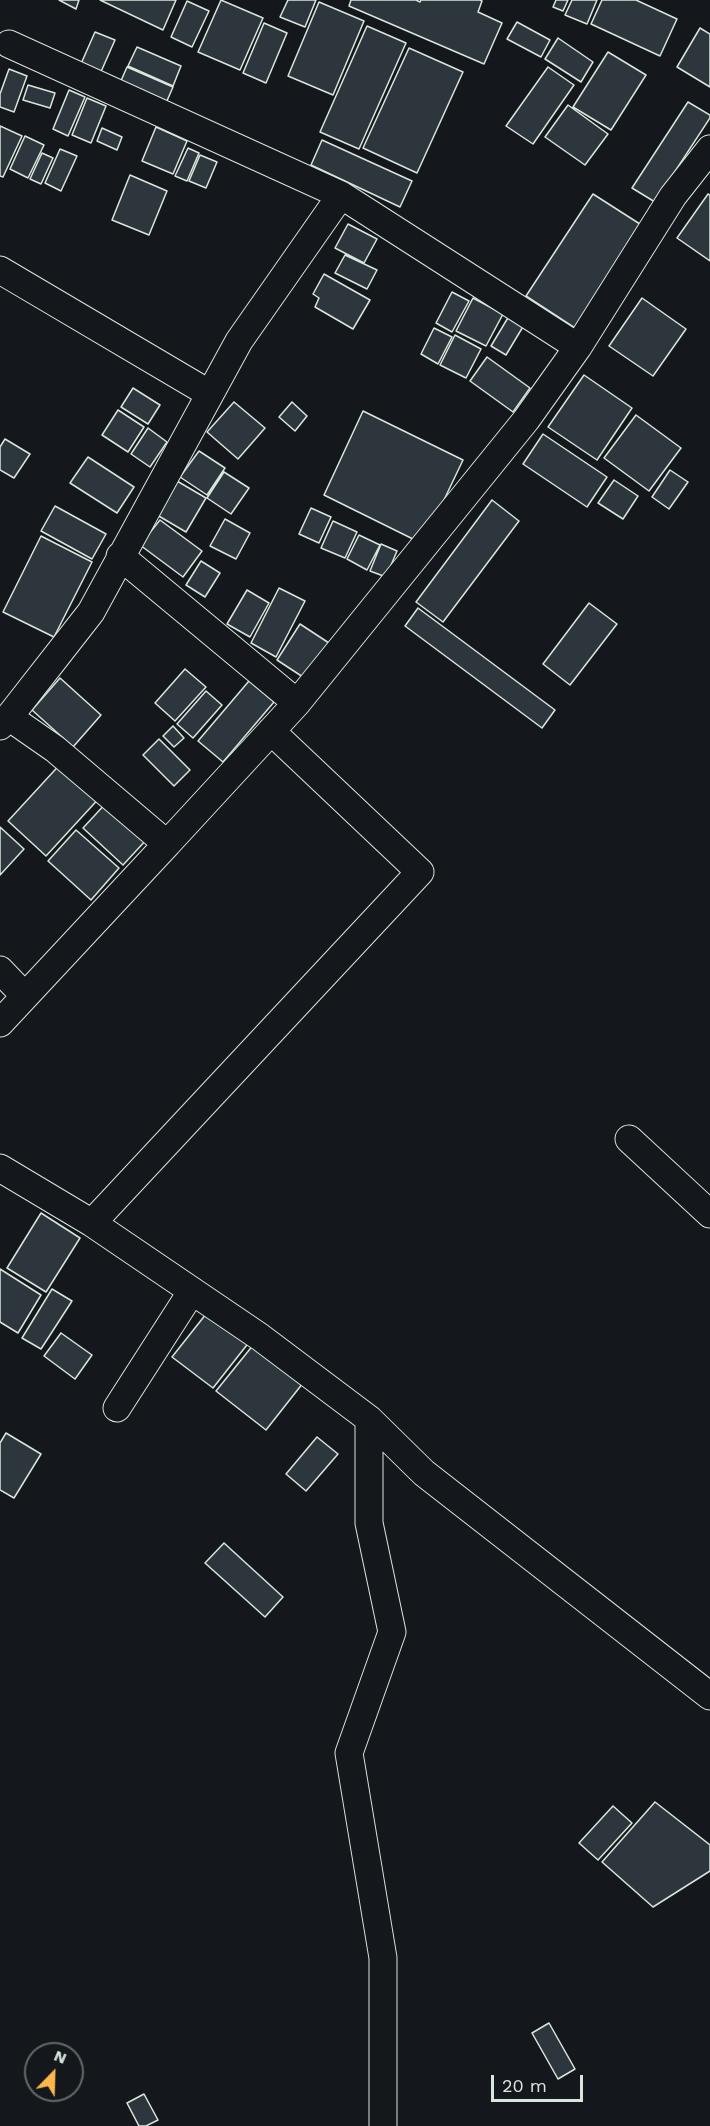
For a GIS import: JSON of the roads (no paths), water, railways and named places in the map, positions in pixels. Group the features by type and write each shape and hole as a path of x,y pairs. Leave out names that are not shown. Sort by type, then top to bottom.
{"street":[{"path":"9,44 341,195 578,347"},
{"path":"0,1023 24,994 297,703 525,420 578,347 673,196 710,148"},
{"path":"167,844 55,749 4,722 91,612 239,341 341,195"},
{"path":"0,270 210,394"},
{"path":"120,556 297,703"},
{"path":"92,1223 420,872 271,730"},
{"path":"0,970 24,994"},
{"path":"629,1139 710,1214"},
{"path":"0,1168 92,1223 260,1337 369,1419 424,1473 710,1696"},
{"path":"117,1408 192,1291"},
{"path":"369,1419 369,1523 392,1632 349,1753 383,1958 383,2126"}]}
